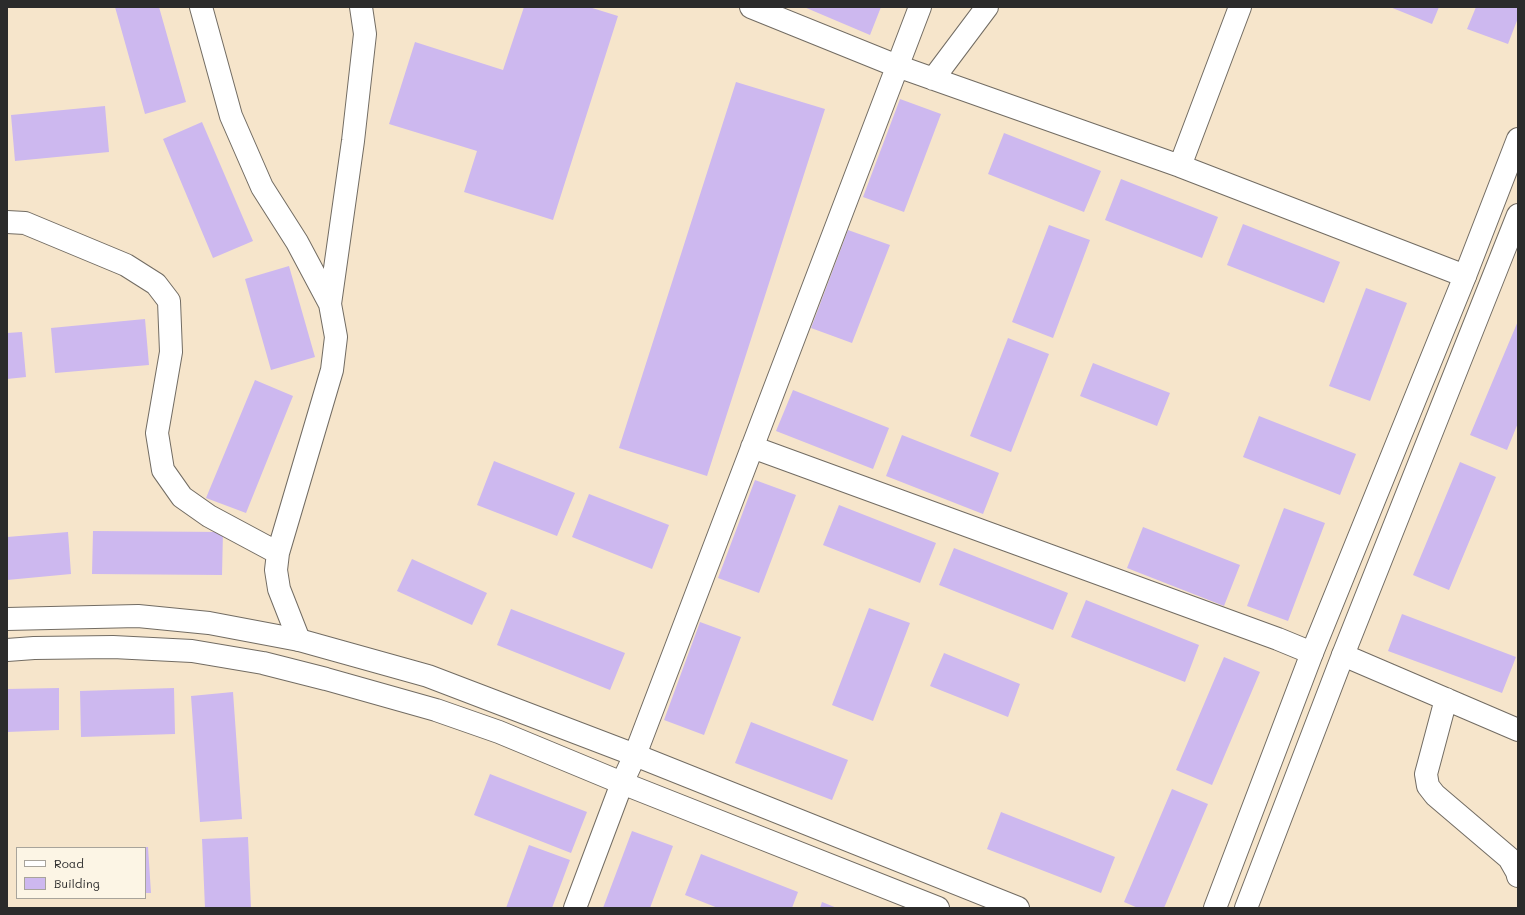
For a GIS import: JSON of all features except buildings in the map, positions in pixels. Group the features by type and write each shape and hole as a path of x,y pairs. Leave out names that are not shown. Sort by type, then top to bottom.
{"street":[{"path":"201,7 232,116 262,187 297,242 330,304 336,337 332,370 278,553 276,570 279,589 299,640"},
{"path":"330,304 353,141 365,34 361,7"},
{"path":"751,7 896,66 1180,166 1465,276"},
{"path":"574,908 622,783 635,755 896,66 920,7"},
{"path":"933,79 987,7"},
{"path":"1180,166 1240,7"},
{"path":"1216,908 1312,653 1465,276 1518,139"},
{"path":"1246,908 1343,655 1518,215"},
{"path":"7,222 25,223 47,232 126,265 156,284 169,301 171,352 157,433 164,470 182,497 209,516 278,553"},
{"path":"752,447 1278,639 1312,653"},
{"path":"7,620 138,616 209,623 299,640 428,676 635,755 1018,908"},
{"path":"7,650 34,648 121,647 192,651 263,663 326,678 436,710 500,732 622,783 938,908"},
{"path":"1343,655 1518,730"},
{"path":"1446,699 1426,774 1428,786 1435,795 1509,858 1518,876"}]}
